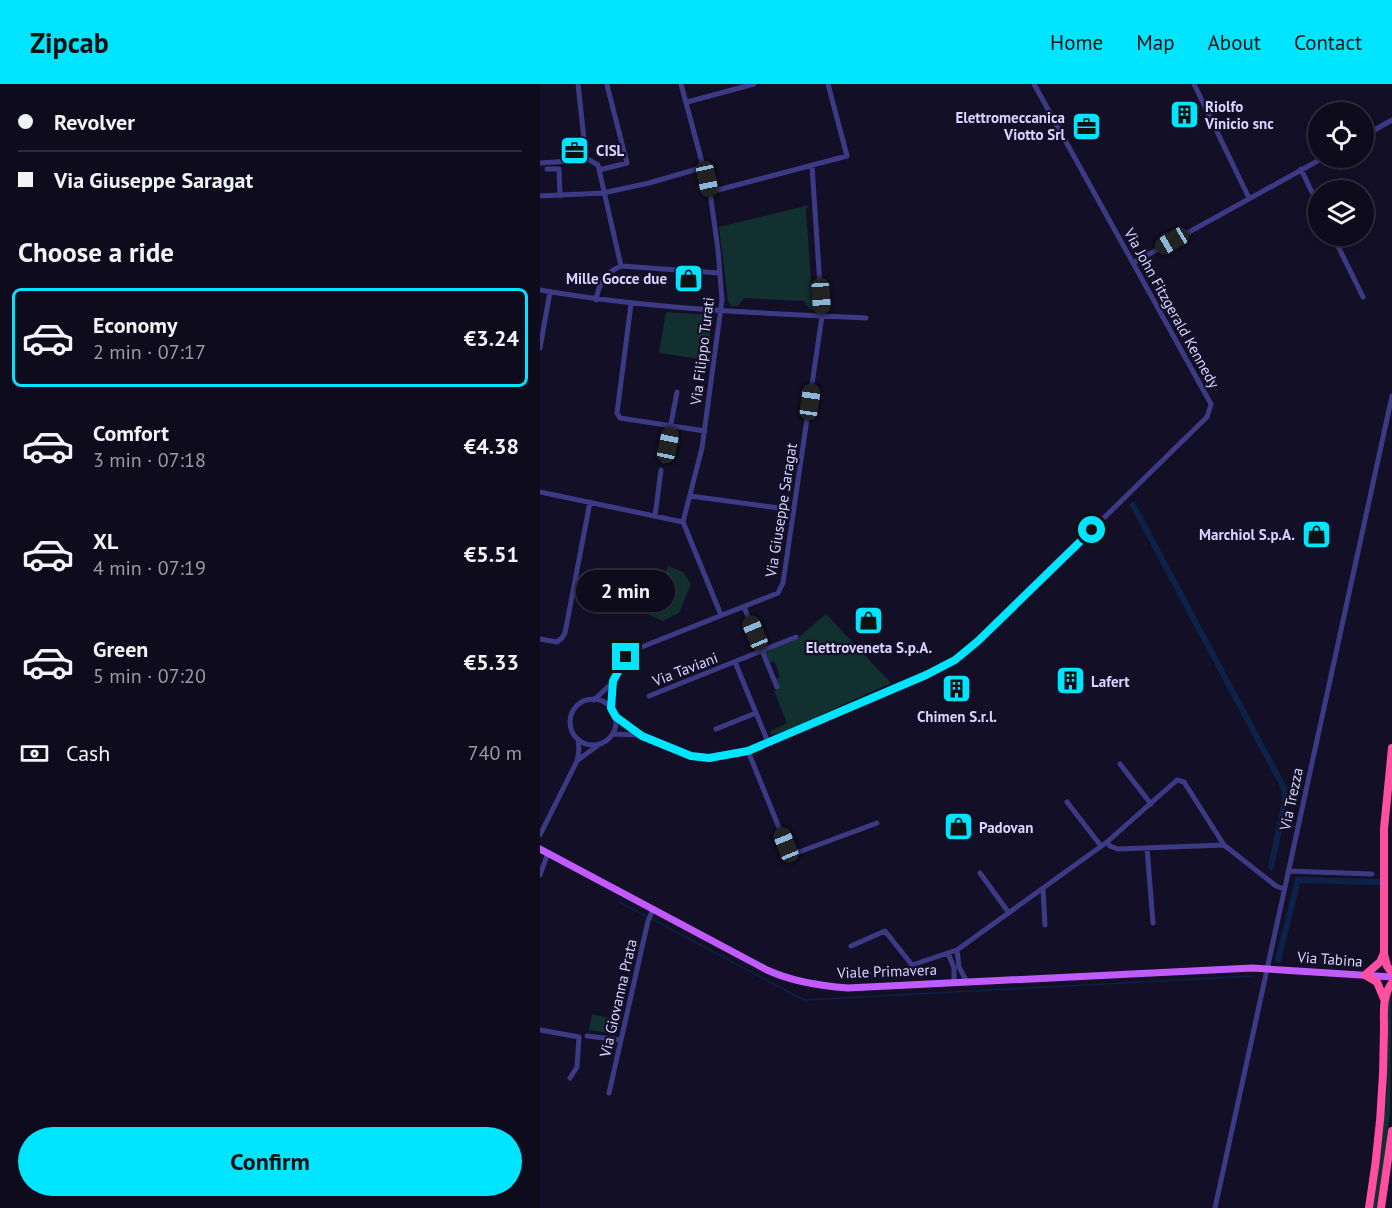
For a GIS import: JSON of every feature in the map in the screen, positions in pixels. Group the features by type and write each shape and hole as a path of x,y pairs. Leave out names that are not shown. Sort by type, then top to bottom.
{"highway":[{"path":"1392,748 1384,829 1384,953 1392,975"},
{"path":"1369,1208 1381,1120 1384,999 1377,982 1365,975 1380,962 1384,953"},
{"path":"1384,999 1392,983"},
{"path":"1382,1208 1392,1131"}],"main road":[{"name":"Viale Primavera","path":"540,849 652,911 767,970 817,986 848,988 1267,968"},
{"name":"Via Tabina","path":"1267,968 1392,975"}],"street":[{"path":"578,84 586,158 599,168 621,266"},
{"name":"Via Filippo Turati","path":"681,84 710,192 720,273 721,312 705,431 683,522"},
{"path":"723,84 725,92"},
{"path":"687,102 754,84"},
{"path":"710,192 847,156 828,84"},
{"name":"Via John Fitzgerald Kennedy","path":"611,708 616,717 642,736 691,756 709,758 748,751 926,675 955,660 978,641 1207,417 1211,404 1034,84"},
{"path":"1194,84 1250,198"},
{"path":"599,168 627,163 607,85"},
{"path":"1374,130 1391,121"},
{"path":"540,163 586,158"},
{"name":"Via Giuseppe Saragat","path":"594,700 613,681 626,657 634,650 778,593 783,583 822,316 812,166"},
{"path":"1133,263 1308,166"},
{"path":"540,196 603,193 704,167"},
{"path":"547,169 559,169 560,196"},
{"path":"1301,169 1308,184"},
{"path":"1338,246 1363,297"},
{"path":"596,300 598,288 603,279 609,272 621,266 720,273"},
{"path":"540,290 596,300 721,312 866,318"},
{"path":"540,348 550,292"},
{"path":"631,304 617,413 620,418 705,431"},
{"path":"664,461 677,392"},
{"name":"Via Trezza","path":"1215,1208 1392,396"},
{"path":"655,516 662,470"},
{"path":"540,492 683,522 721,615"},
{"path":"690,496 794,510"},
{"path":"540,639 556,642 565,633 590,502"},
{"path":"744,607 777,687"},
{"name":"Via Taviani","path":"649,696 796,637"},
{"path":"735,662 768,742"},
{"name":"Via Giuseppe Saragat","path":"611,708 613,681"},
{"path":"540,835 577,761 578,739 571,727 573,713 582,703 594,700 602,701 611,708"},
{"path":"716,729 756,713"},
{"path":"577,761 613,734 616,717"},
{"name":"Via John Fitzgerald Kennedy","path":"613,734 642,736"},
{"path":"578,739 588,745 600,744"},
{"path":"748,751 786,845 791,849 799,852 877,823"},
{"path":"1120,764 1151,804"},
{"path":"851,946 885,931 912,965 957,950 1107,842 1177,780 1184,782 1224,845 1276,886 1284,889"},
{"path":"1067,802 1101,846"},
{"path":"1107,842 1118,849 1224,845"},
{"path":"1147,848 1153,923"},
{"path":"540,875 548,854"},
{"path":"1288,871 1372,874"},
{"path":"980,873 1009,913"},
{"path":"1043,889 1045,925"},
{"name":"Via Giovanna Prata","path":"609,1093 652,911"},
{"path":"957,950 959,967 967,982"},
{"path":"948,954 954,968 954,983"},
{"path":"540,1030 579,1037 577,1067 570,1078"},
{"path":"587,1036 621,1040"}],"green space":[{"path":"809,205 806,209 812,297 818,300 819,305 815,310 810,310 804,301 744,298 738,306 731,306 728,301 719,227"},
{"path":"666,312 708,315 712,318 707,360 659,353"},
{"path":"668,566 683,572 691,584 679,613 663,621 647,614"},
{"path":"826,614 891,683 773,735 769,732 787,723 774,691 779,689 775,680 780,676 774,661 770,663 765,652 797,639"},
{"path":"1391,993 1390,1112 1378,1208 1373,1208 1387,1091 1388,1001"},
{"path":"592,1014 620,1021 617,1033 589,1030"}],"waterway":[{"path":"1133,505 1284,788 1285,802 1271,867"},
{"path":"1278,960 1298,880 1378,882"},
{"path":"619,902 648,917"},
{"path":"652,919 806,1000 1253,976"}],"place":[{"name":"Riolfo Vinicio snc","path":"1184,115"},
{"name":"Elettromeccanica Viotto Srl","path":"1086,126"},
{"name":"CISL","path":"575,150"},
{"name":"Mille Gocce due","path":"688,278"},
{"name":"Marchiol S.p.A.","path":"1316,534"},
{"name":"Elettroveneta S.p.A.","path":"869,620"},
{"name":"Lafert","path":"1070,681"},
{"name":"Chimen S.r.l.","path":"957,689"},
{"name":"Padovan","path":"958,827"}],"route":[{"path":"626,657 613,681 611,708 616,717 642,736 691,756 709,758 748,751 926,675 955,660 978,641 1092,530"}]}
